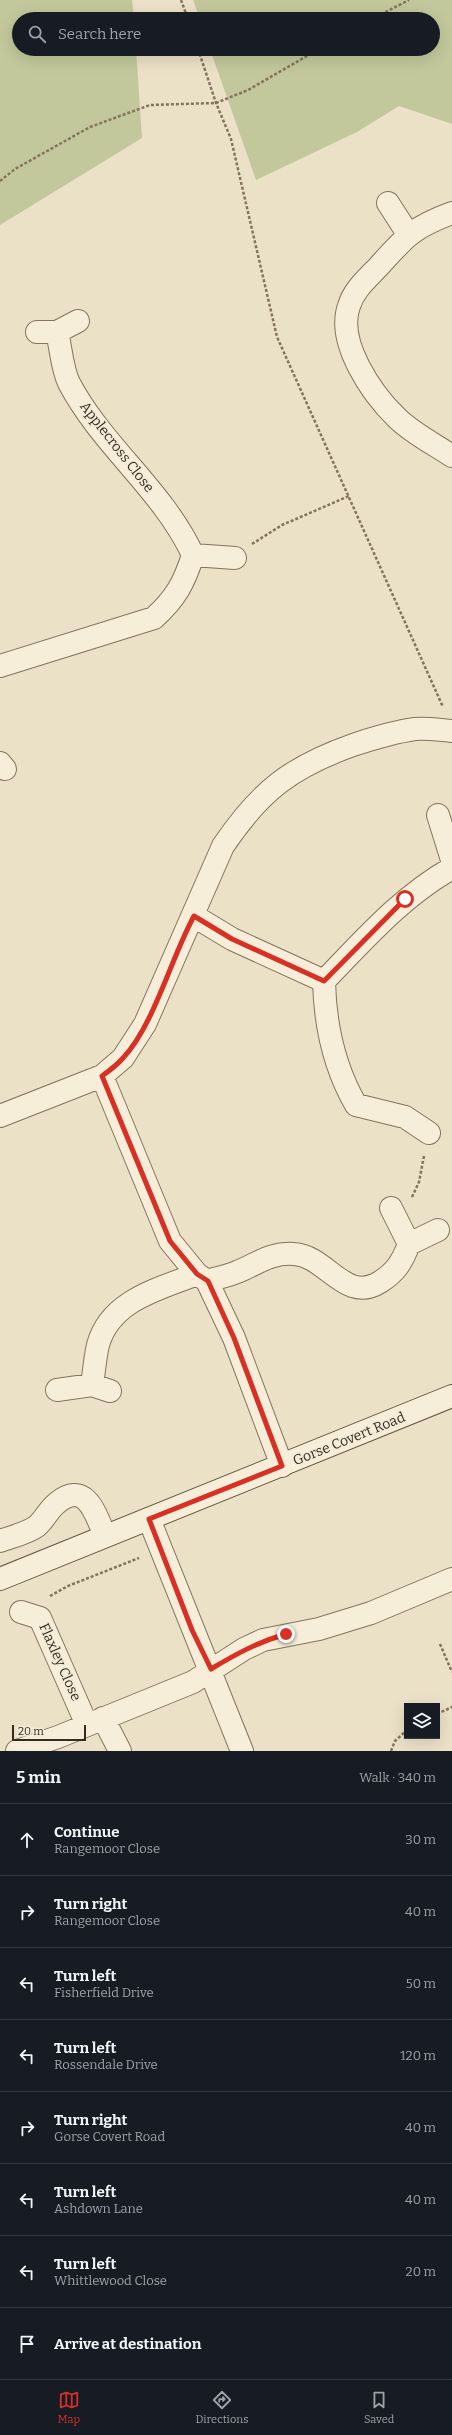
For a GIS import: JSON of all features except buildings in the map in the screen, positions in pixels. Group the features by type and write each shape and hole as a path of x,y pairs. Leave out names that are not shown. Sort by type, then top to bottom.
{"street":[{"path":"388,204 408,234"},
{"path":"452,213 427,222 408,234 357,289 348,306 346,326 351,348 368,383 397,418 452,456"},
{"name":"Applecross Close","path":"78,321 47,332 68,382 98,426 182,530 193,555"},
{"path":"0,666 154,618 172,602 185,579 193,555 235,558"},
{"path":"0,1116 102,1076 123,1058 145,1024 184,933 194,916 207,880 223,846 240,821 267,792 300,767 385,734 449,722"},
{"path":"438,815 452,860"},
{"path":"428,1133 405,1117 354,1113 333,1048 325,1016 324,981 405,899 428,881 452,868"},
{"path":"194,916 238,943 324,981"},
{"path":"102,1076 170,1241 202,1278 234,1338 282,1466"},
{"path":"392,1208 409,1244"},
{"path":"57,1390 101,1388 98,1344 108,1323 121,1309 140,1296 202,1278 236,1273 262,1259 279,1254 295,1254 310,1257 345,1282 361,1290 373,1286 392,1274 402,1262 409,1244 438,1230"},
{"name":"Gorse Covert Road","path":"0,1578 282,1466 452,1396"},
{"path":"0,1541 36,1527 45,1519 56,1504 67,1496 80,1496 92,1504 105,1536"},
{"path":"149,1519 192,1630 211,1669 218,1692 242,1751"},
{"path":"17,1751 95,1722 193,1682 211,1669 263,1640 319,1629 371,1613 452,1579"},
{"name":"Flaxley Close","path":"21,1612 40,1618 95,1722 120,1751"}],"path":[{"path":"181,0 185,12"},
{"path":"386,12 409,0"},
{"path":"200,56 216,103 231,139 277,337 449,722"},
{"path":"0,181 15,169 90,127 150,105 216,103 248,90 307,56"},
{"path":"235,558 257,540 282,525 349,496"},
{"path":"392,1208 410,1201 414,1193 423,1168 428,1133"},
{"path":"21,1612 68,1586 145,1555"},
{"path":"440,1644 452,1672"},
{"path":"440,1713 452,1707"},
{"path":"391,1751 395,1741 404,1733"}],"green space":[{"path":"0,0 132,0 133,12 12,12 12,56 136,56 142,138 0,225"},
{"path":"193,0 452,0 452,124 399,106 357,132 256,180 212,56 440,56 440,12 197,12"}],"route":[{"path":"286,1634 263,1640 244,1649 211,1669 192,1630 149,1519 282,1466 234,1338 208,1281 197,1274 170,1241 102,1076 123,1058 145,1024 184,933 194,916 232,939 266,956 297,968 324,981 405,899"}]}
